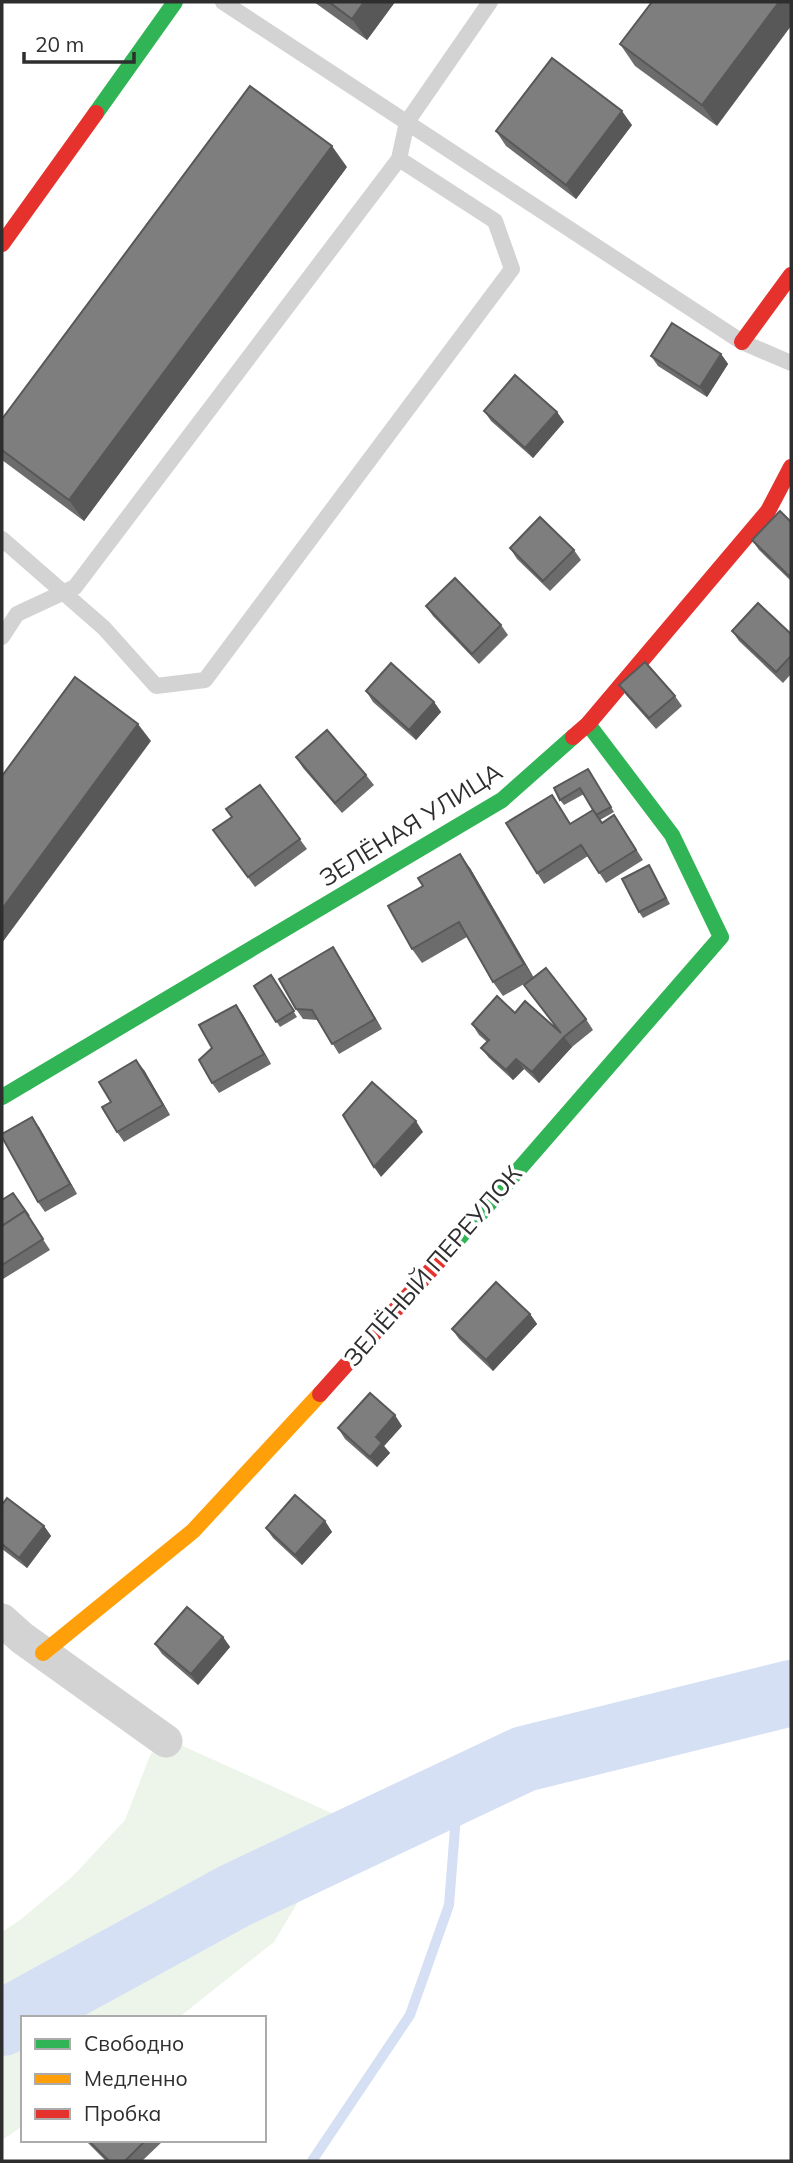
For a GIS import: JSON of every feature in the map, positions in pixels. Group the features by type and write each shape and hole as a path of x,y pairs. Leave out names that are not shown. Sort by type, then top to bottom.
{"street":[{"path":"2,244 175,2"},
{"path":"742,342 791,275"},
{"name":"ЗЕЛЁНАЯ УЛИЦА","path":"2,1097 502,800 588,724 768,510 791,467"},
{"name":"ЗЕЛЁНЫЙ ПЕРЕУЛОК","path":"43,1653 193,1531 397,1310 721,937 672,835 588,724"},
{"path":"2,1620 22,1638 166,1741"}],"lane":[{"path":"223,2 742,342 791,363"},
{"path":"2,637 17,614 75,587 399,159 407,121 490,2"},
{"path":"2,539 104,628 156,686 205,680 512,270 495,221 399,159"}],"shaded area":[{"path":"183,1746 347,1820 274,1942 181,2016 21,2016 21,2127 2,2140 2,1932 73,1876 125,1820 151,1753"}],"building":[{"path":"329,2 364,2 352,19"},
{"path":"652,2 779,2 702,105 620,44"},
{"path":"552,58 622,111 566,185 496,131"},
{"path":"250,86 332,146 69,500 2,450 2,419"},
{"path":"672,323 721,354 700,387 651,356"},
{"path":"515,375 557,412 525,448 484,411"},
{"path":"780,511 791,522 789,576 752,540"},
{"path":"540,517 574,550 543,581 510,548"},
{"path":"455,578 501,625 472,654 426,606"},
{"path":"758,603 791,634 791,656 776,672 732,631"},
{"path":"645,662 675,696 649,718 619,685"},
{"path":"391,663 434,702 409,730 366,691"},
{"path":"75,677 138,724 2,909 2,776"},
{"path":"327,730 366,775 335,803 296,757"},
{"path":"588,769 611,807 596,815 580,788 560,800 554,788"},
{"path":"260,785 300,839 248,877 213,830 232,817 226,809"},
{"path":"552,795 570,824 593,810 602,823 614,815 636,850 599,873 581,845 537,873 506,823"},
{"path":"460,854 524,964 493,982 459,922 412,949 388,906 423,886 418,878"},
{"path":"649,865 666,898 639,912 622,879"},
{"path":"333,947 375,1019 332,1044 312,1010 296,1009 279,979"},
{"path":"546,968 586,1019 564,1037 532,1072 516,1059 506,1070 481,1048 489,1040 472,1024 497,996 515,1013 525,1001 561,1033 524,985"},
{"path":"271,975 294,1011 276,1022 254,986"},
{"path":"236,1005 264,1054 212,1083 199,1060 212,1048 199,1025"},
{"path":"136,1060 163,1105 117,1132 102,1107 111,1102 99,1082"},
{"path":"372,1082 416,1121 374,1167 343,1115"},
{"path":"32,1117 70,1184 38,1202 2,1137 2,1134"},
{"path":"13,1193 29,1216 25,1211 2,1226 2,1200"},
{"path":"25,1211 43,1239 2,1265 2,1226"},
{"path":"496,1282 530,1314 486,1360 452,1329"},
{"path":"370,1393 395,1415 376,1437 382,1443 370,1457 338,1428"},
{"path":"295,1495 325,1521 295,1555 266,1528"},
{"path":"7,1498 44,1526 19,1558 2,1544 2,1505"},
{"path":"187,1607 223,1637 191,1674 155,1644"},
{"path":"90,2142 144,2142 125,2161 109,2161"}],"waterway":[{"path":"2,2023 236,1895 524,1759 791,1693"},
{"path":"312,2161 410,2015 449,1905 458,1790"}],"traffic: fast":[{"path":"96,113 175,2"},
{"path":"447,1252 721,937 672,835 588,724"},
{"path":"2,1097 502,800 573,737"}],"traffic: slow":[{"path":"43,1653 193,1531 320,1394"}],"traffic: jam":[{"path":"2,244 96,113"},
{"path":"742,342 791,275"},
{"path":"573,737 588,724 768,511 791,467"},
{"path":"320,1394 447,1252"}]}
